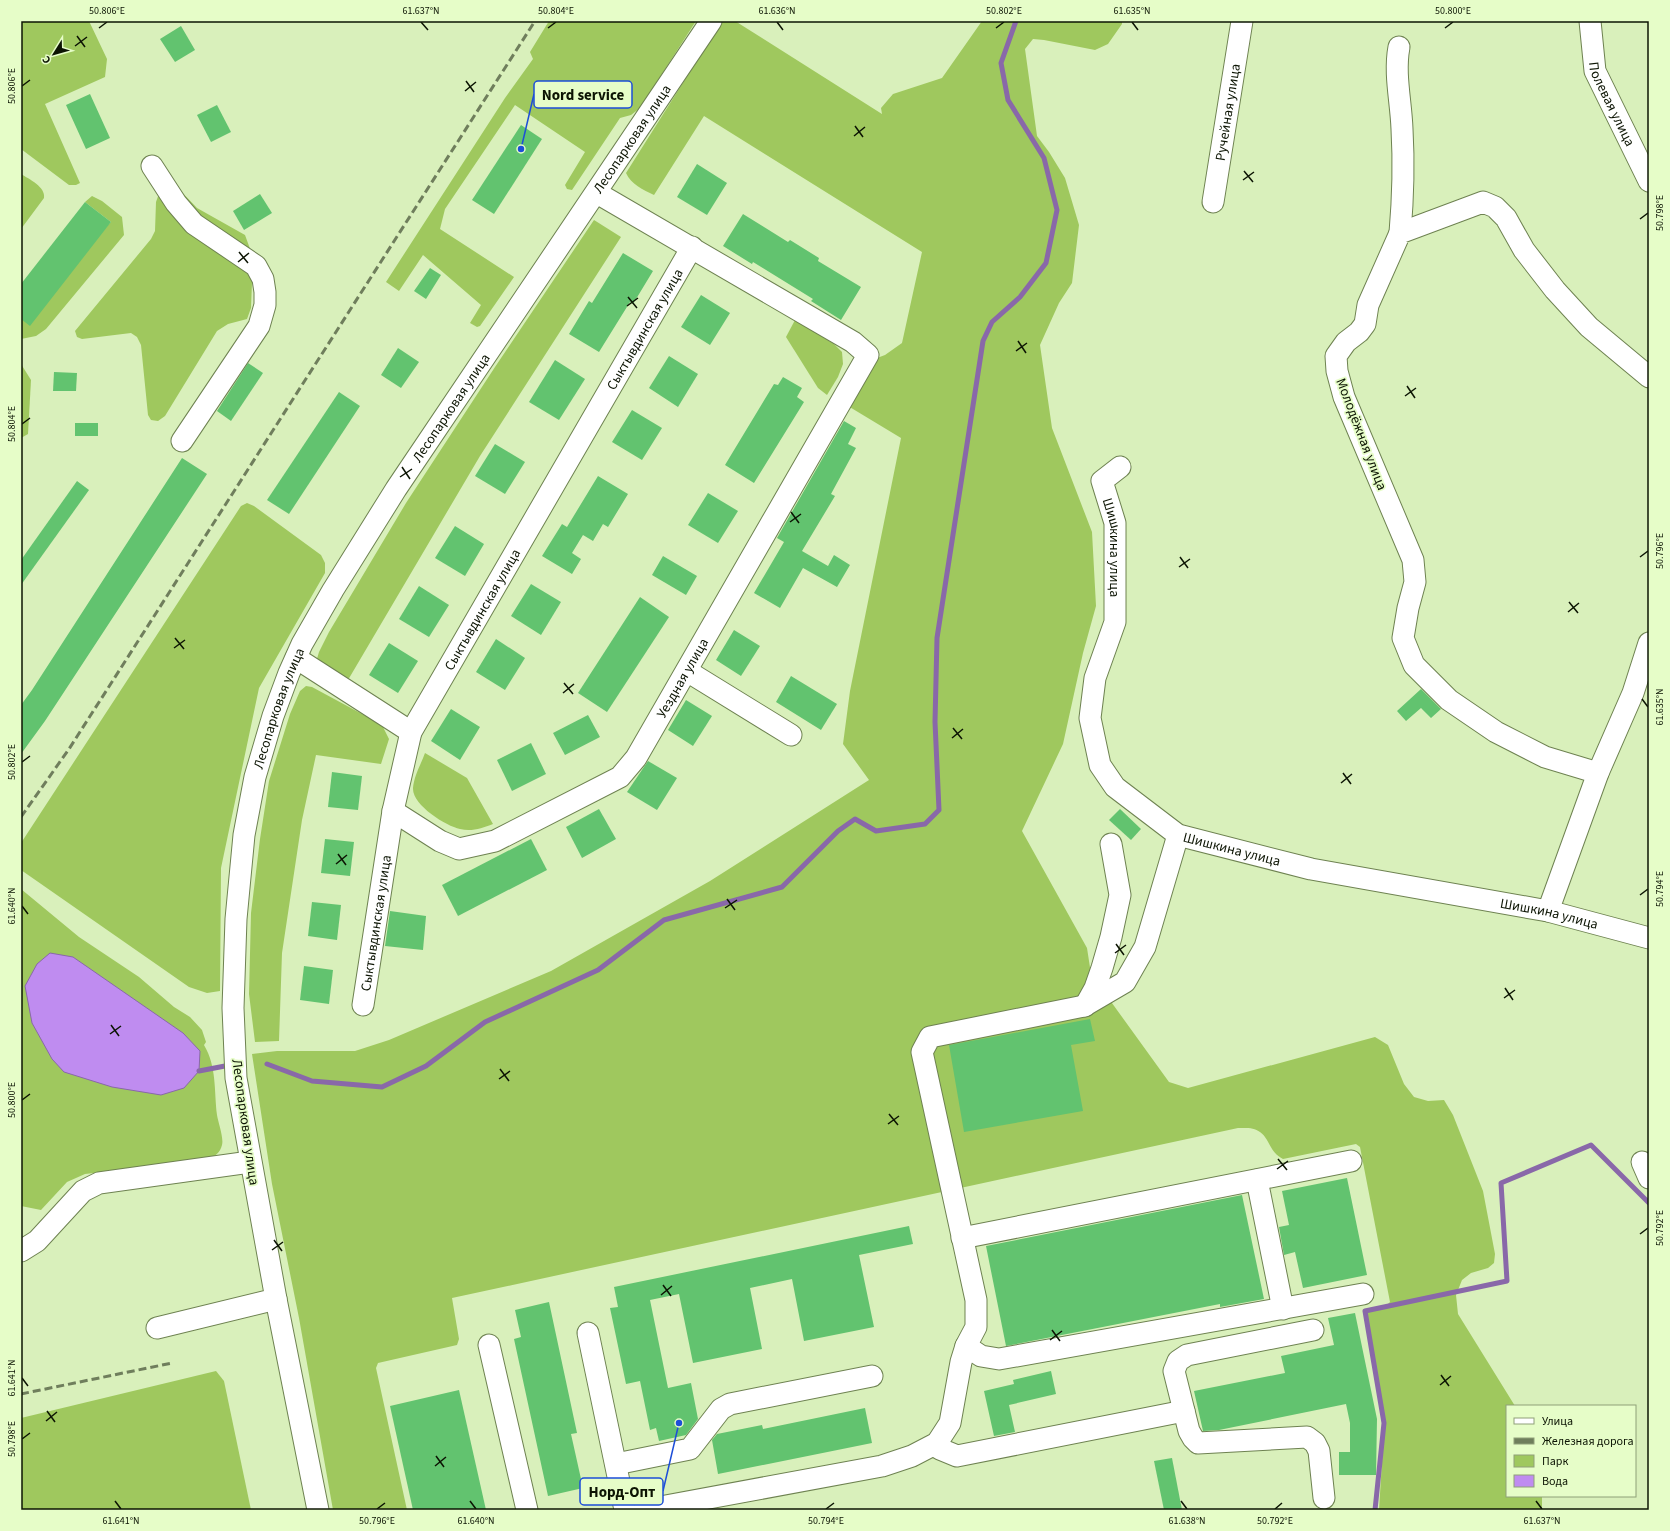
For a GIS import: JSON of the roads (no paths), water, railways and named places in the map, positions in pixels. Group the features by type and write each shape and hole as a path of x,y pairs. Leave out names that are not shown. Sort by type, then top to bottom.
{"street":[{"name":"Лесопарковая улица","path":"318,1510 276,1299 236,1078 233,1008 238,896 244,835 255,777 272,716 296,658 302,644 333,590 396,489 597,193 711,21"},
{"name":"Ручейная улица","path":"1213,202 1242,21"},
{"name":"Полевая улица","path":"1590,21 1596,71 1649,181"},
{"path":"1399,47 1396,63 1402,129 1404,182 1400,233 1483,202 1496,207 1506,218 1524,250 1555,290 1590,327 1649,378"},
{"path":"152,166 176,203 194,224 256,266 263,279 265,292 265,305 259,326 182,441"},
{"path":"597,193 692,247"},
{"name":"Молодёжная улица","path":"1400,233 1368,305 1365,324 1359,332 1346,342 1336,356 1337,371 1344,396 1413,560 1415,582 1408,608 1403,638 1414,665 1455,704 1496,732 1545,757 1598,773"},
{"name":"Уездная улица","path":"393,810 440,841 459,849 495,841 620,777 636,758 868,355 853,342 692,247"},
{"name":"Сыктывдинская улица","path":"362,1005 393,810 412,732 692,247"},
{"name":"Шишкина улица","path":"1120,467 1102,480 1115,523 1114,622 1095,678 1090,718 1100,765 1114,787 1178,835 1311,869 1548,910 1649,938"},
{"path":"1548,910 1598,773 1641,697 1649,643"},
{"path":"296,658 412,732"},
{"path":"687,671 791,735"},
{"path":"644,1510 882,1466 912,1456 937,1443 950,1422 961,1362 966,1346 976,1327 976,1300 922,1052 930,1037 1084,1006 1125,982 1145,947 1178,835"},
{"path":"1084,1006 1095,988 1102,968 1111,937 1120,895 1111,844"},
{"path":"962,1238 1351,1161"},
{"path":"21,1251 37,1241 83,1191 99,1183 250,1162"},
{"path":"1257,1180 1283,1309"},
{"path":"966,1346 980,1356 999,1359 1362,1294"},
{"path":"157,1328 276,1299"},
{"path":"1313,1330 1186,1355 1178,1361 1174,1371 1189,1431 1198,1443 1307,1437 1315,1443 1319,1451 1324,1498"},
{"path":"588,1333 625,1510"},
{"path":"489,1345 527,1510"},
{"path":"616,1464 690,1449 721,1409 730,1404 872,1376"},
{"path":"937,1443 940,1449 957,1456 1184,1411"}],"water":[{"path":"50,953 73,957 183,1033 200,1051 199,1071 184,1088 161,1095 112,1087 64,1072 52,1059 32,1023 25,986 37,964"}],"waterway":[{"path":"267,1064 312,1081 382,1087 426,1066 485,1022 598,970 664,920 782,887 838,831 855,819 876,831 925,824 939,810 935,722 937,638 983,341 992,322 1020,297 1046,263 1057,210 1044,158 1008,100 1001,63 1016,21"},
{"path":"199,1071 225,1066"},
{"path":"1375,1510 1384,1423 1365,1311 1507,1281 1501,1183 1591,1145 1649,1203"}],"railway":[{"path":"21,817 69,749 535,21"},
{"path":"21,1394 172,1363"}],"place":[{"name":"Nord service","path":"521,149"},
{"name":"Норд-Опт","path":"679,1423"}]}
